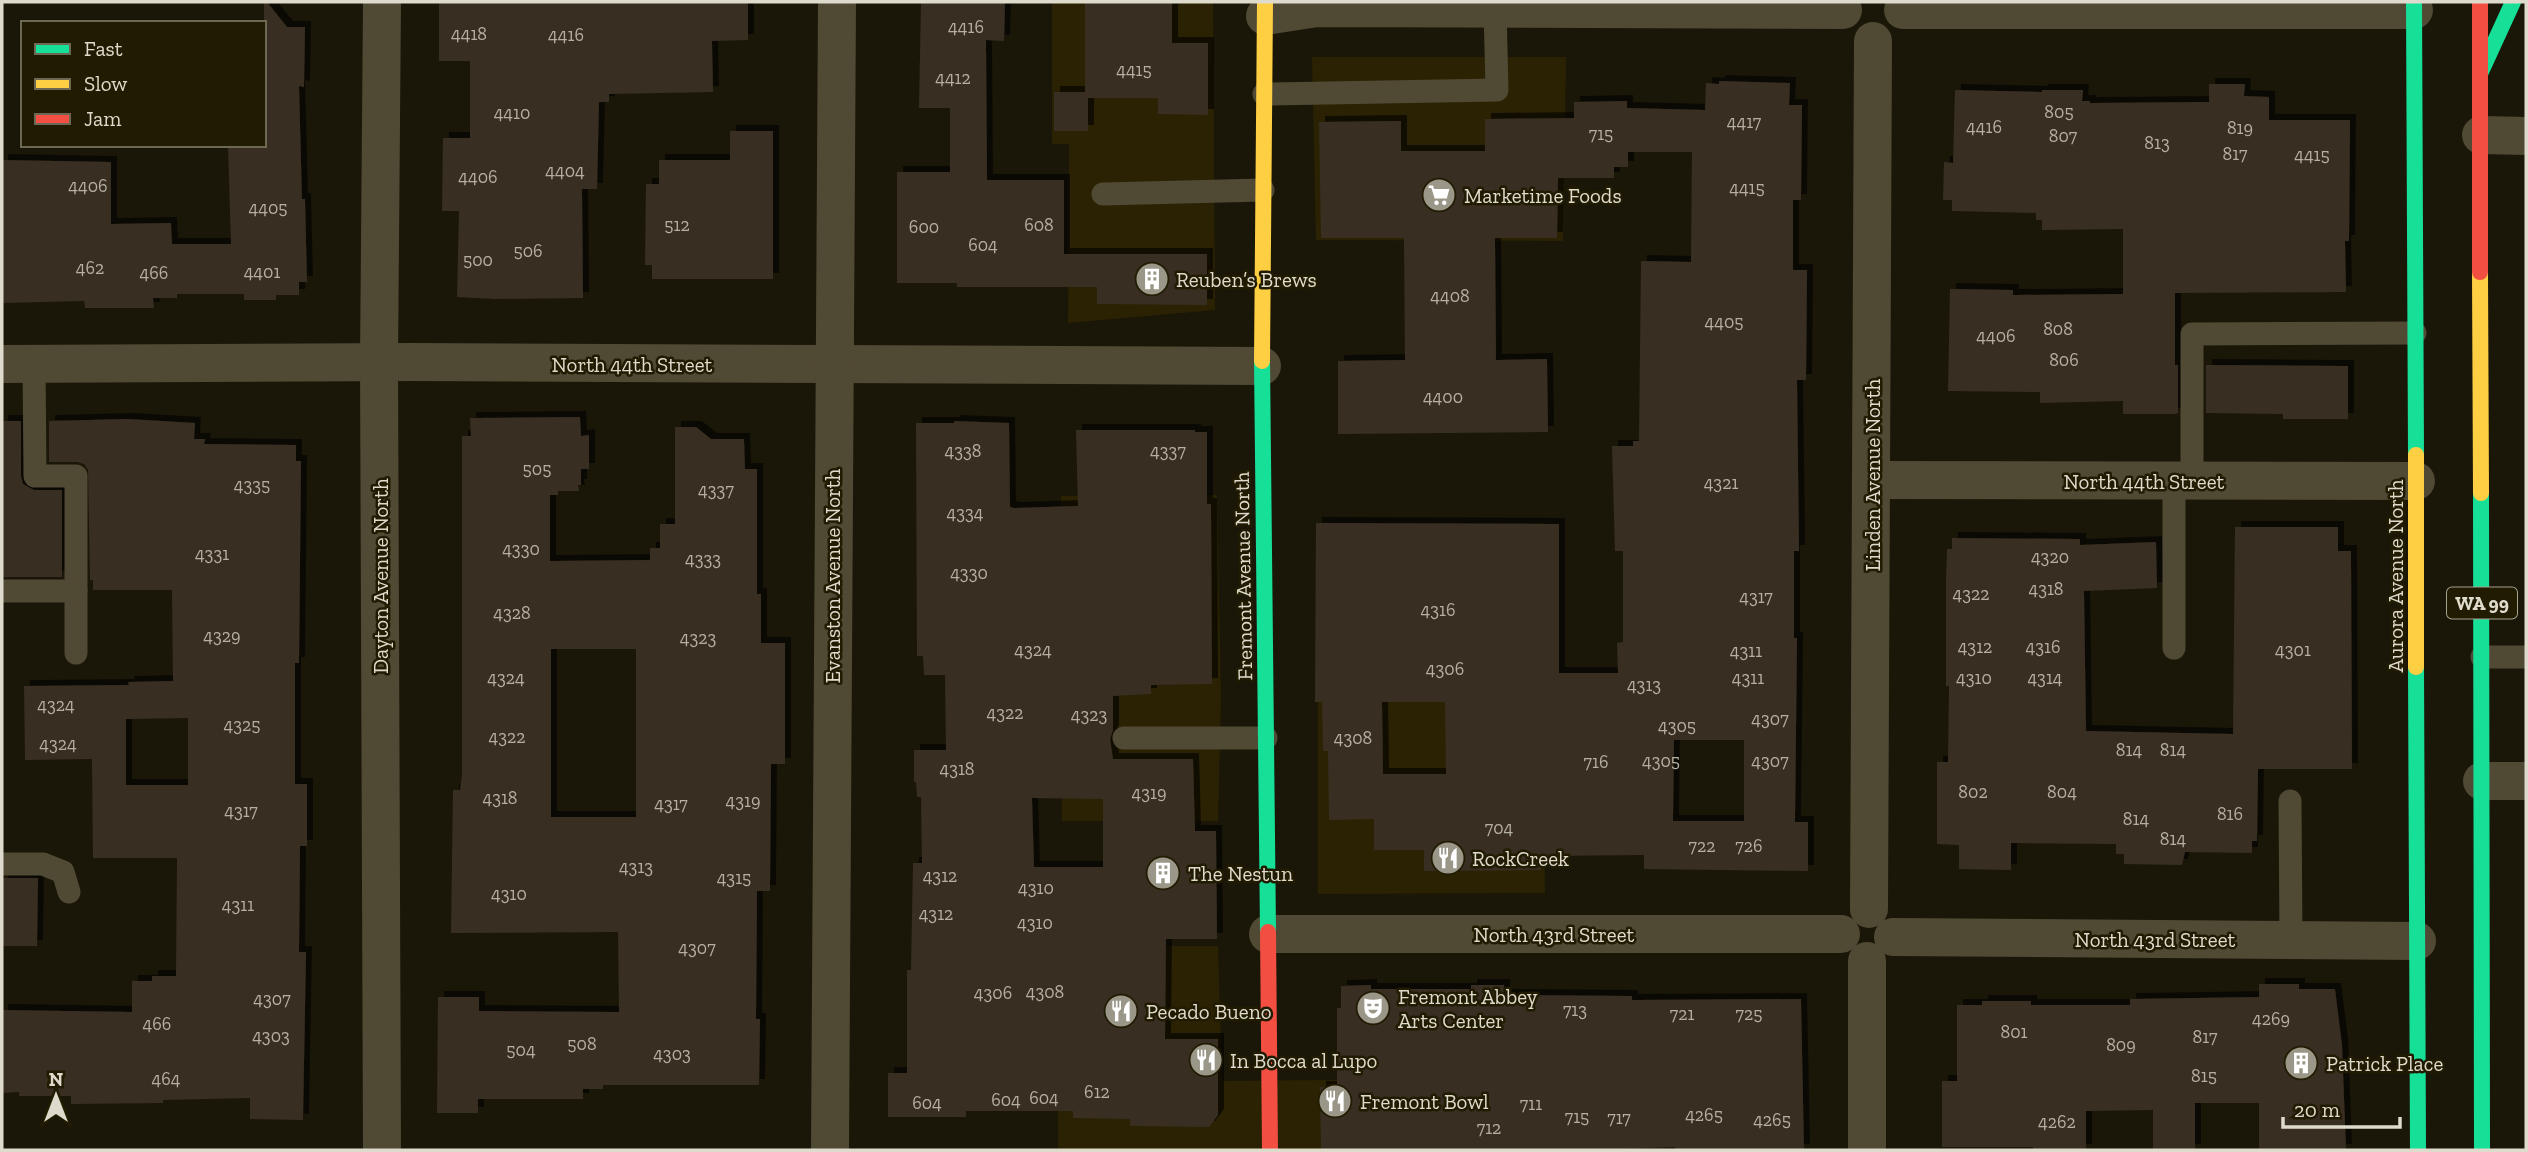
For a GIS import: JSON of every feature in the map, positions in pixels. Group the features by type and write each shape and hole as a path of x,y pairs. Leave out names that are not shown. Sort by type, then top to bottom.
{"main road":[{"name":"WA 99","path":"2480,2 2482,1150"},
{"path":"2480,74 2513,2"},
{"name":"Aurora Avenue North","path":"2414,6 2418,1150"},
{"name":"Fremont Avenue North","path":"1265,9 1262,366 1270,1150"}],"street":[{"name":"Dayton Avenue North","path":"382,2 379,362 382,1150"},
{"name":"Evanston Avenue North","path":"830,1150 837,2"},
{"path":"1265,9 1843,6 1847,26 1852,32 1865,40 1873,41 1881,40 1895,32 1903,6 2414,6"},
{"name":"Linden Avenue North","path":"1867,1150 1876,936 1872,480 1873,41"},
{"path":"2481,135 2526,136"},
{"name":"North 44th Street","path":"18,364 379,362 1262,366"},
{"name":"North 44th Street","path":"1872,480 2416,481"},
{"path":"2482,780 2526,780"},
{"name":"North 43rd Street","path":"1268,934 1841,934 1844,922 1857,911 1876,936 2417,941"}],"lane":[{"path":"1264,94 1497,90 1495,8"},
{"path":"1102,194 1264,190"},
{"path":"2174,649 2192,334 2415,333"},
{"path":"18,364 35,476 76,476 76,653"},
{"path":"2,591 76,591"},
{"path":"2482,657 2526,657"},
{"path":"1124,738 1266,738"},
{"path":"2290,801 2291,940"},
{"path":"2,864 43,864 53,868 63,873 69,892"}],"shaded area":[{"path":"1052,2 1213,2 1215,310 1068,323 1069,144 1052,144"},
{"path":"1312,57 1566,57 1563,241 1316,240"},
{"path":"1217,495 1221,698 1218,821 1062,821 1061,496"},
{"path":"1318,698 1543,698 1545,893 1318,894"},
{"path":"1057,946 1218,946 1222,1081 1459,1079 1460,1150 1058,1150"}],"building":[{"path":"264,2 267,2 287,27 305,27 304,87 299,86 307,282 299,282 299,295 276,295 276,300 244,300 244,294 177,294 177,298 153,298 154,308 85,308 84,301 2,303 2,160 111,162 111,224 171,223 172,244 231,244 228,147 266,147"},
{"path":"439,2 748,2 748,40 712,41 713,92 609,94 609,102 599,102 597,189 582,189 583,298 457,297 459,211 442,211 443,138 470,138 470,61 439,61"},
{"path":"921,2 1005,2 1004,41 986,40 987,180 1064,180 1064,254 1207,254 1207,305 1097,304 1097,287 957,287 957,283 897,283 897,172 950,172 950,108 919,108"},
{"path":"1085,2 1172,2 1172,43 1208,43 1208,115 1158,114 1158,98 1088,98 1088,131 1054,131 1054,92 1085,92"},
{"path":"1719,81 1790,83 1789,105 1802,105 1801,200 1793,200 1793,270 1807,270 1806,380 1797,380 1799,551 1794,551 1794,638 1797,638 1795,822 1808,822 1808,871 1644,869 1644,855 1541,856 1541,870 1424,871 1424,850 1374,850 1374,819 1329,820 1328,751 1323,751 1322,702 1315,702 1316,523 1559,524 1559,673 1618,673 1617,643 1623,642 1623,551 1615,551 1612,446 1633,446 1633,441 1639,441 1641,261 1691,262 1692,152 1628,152 1628,167 1614,167 1614,178 1558,178 1557,238 1495,238 1496,360 1547,359 1548,432 1338,434 1338,361 1405,360 1404,238 1321,238 1319,122 1401,121 1401,151 1485,151 1485,119 1574,118 1574,102 1627,101 1627,108 1705,110 1706,83 1719,84","holes":["1382,702 1445,702 1446,774 1383,774","1674,740 1744,740 1744,821 1673,821"]},
{"path":"2209,84 2245,84 2244,96 2269,97 2269,120 2350,120 2349,241 2345,241 2346,292 2175,293 2178,413 2175,414 2123,414 2123,401 2040,403 2040,392 1948,391 1950,289 2013,290 2013,295 2123,294 2123,229 2042,230 2042,220 2036,220 2036,213 1952,211 1952,200 1943,200 1944,162 1953,163 1955,90 2083,90 2082,101 2090,103 2209,102"},
{"path":"730,131 773,131 773,279 652,279 652,265 645,265 646,184 659,184 659,160 730,160"},
{"path":"2206,365 2348,366 2348,419 2283,419 2283,414 2206,413"},
{"path":"580,417 581,436 589,435 589,469 581,469 579,491 558,491 558,495 550,495 550,561 650,560 650,548 660,548 660,524 675,524 675,427 696,427 711,439 744,439 745,469 757,469 757,594 761,594 761,643 785,643 785,764 771,764 770,891 757,891 756,1019 760,1019 759,1085 603,1085 603,1089 583,1089 583,1099 478,1099 478,1113 437,1113 438,997 479,997 479,1011 619,1012 618,932 451,933 453,790 460,790 462,775 462,436 471,436 470,418","holes":["551,649 636,649 636,817 551,817"]},
{"path":"127,419 195,423 194,439 205,439 204,444 296,445 296,461 301,461 299,663 295,663 295,784 307,784 307,846 300,846 299,952 306,952 303,1120 250,1119 250,1098 71,1104 71,1096 19,1096 19,1092 2,1093 2,1010 132,1012 132,981 152,981 152,976 176,976 177,858 93,858 92,759 25,760 24,686 129,685 128,682 173,681 172,590 93,590 93,580 90,580 88,470 84,464 77,462 49,462 49,421","holes":["188,718 188,785 126,785 126,719"]},
{"path":"2,421 21,421 23,484 34,490 62,490 62,577 2,577"},
{"path":"916,423 1009,423 1010,507 1014,508 1078,506 1076,430 1207,432 1207,504 1211,504 1212,684 1151,685 1151,694 1113,696 1113,730 1110,739 1113,759 1193,759 1195,831 1216,831 1217,939 1166,939 1165,1039 1218,1039 1218,1115 1209,1127 1130,1126 1130,1119 1073,1118 1073,1111 966,1111 966,1117 888,1117 888,1073 907,1073 907,970 911,970 913,863 922,863 921,797 917,797 914,782 914,750 946,750 945,675 924,675 923,656 917,656","holes":["1032,798 1103,799 1103,867 1034,867"]},
{"path":"2235,527 2338,527 2338,551 2351,551 2352,769 2258,769 2257,841 2252,841 2252,853 2185,852 2182,865 2124,864 2124,854 2116,854 2116,844 2011,843 2011,870 1959,869 1959,845 1937,844 1937,762 1948,762 1946,581 1947,549 1952,549 1952,538 2080,539 2080,545 2156,542 2157,588 2084,591 2086,731 2233,734"},
{"path":"2,878 38,878 37,946 2,946"},
{"path":"2259,984 2299,984 2299,989 2335,989 2342,1045 2346,1150 2259,1150 2259,1103 2195,1103 2195,1150 2153,1150 2153,1110 2086,1111 2086,1150 1942,1147 1942,1081 1957,1081 1957,1005 1982,1005 1982,1001 2031,1001 2031,1005 2130,1005 2130,999 2259,997"},
{"path":"1371,985 1371,989 1471,989 1471,985 1504,985 1504,995 1632,996 1632,1000 1801,999 1804,1150 1675,1150 1675,1147 1599,1150 1321,1150 1320,1087 1337,1087 1337,1008 1341,1008 1341,986"}],"traffic: fast":[{"path":"2414,2 2416,455"},
{"path":"2480,74 2513,2"},
{"path":"1262,361 1268,932"},
{"path":"2481,493 2482,1150"},
{"path":"2416,667 2418,1150"}],"traffic: slow":[{"path":"1262,361 1265,2"},
{"path":"2480,272 2481,493"},
{"path":"2416,455 2416,667"}],"traffic: jam":[{"path":"2480,2 2480,272"},
{"path":"1268,932 1270,1150"}],"place":[{"name":"Marketime Foods","path":"1439,195"},
{"name":"Reuben’s Brews","path":"1152,279"},
{"name":"RockCreek","path":"1448,858"},
{"name":"The Nestun","path":"1163,873"},
{"name":"Fremont Abbey Arts Center","path":"1373,1008"},
{"name":"Pecado Bueno","path":"1121,1011"},
{"name":"In Bocca al Lupo","path":"1206,1060"},
{"name":"Patrick Place","path":"2301,1063"},
{"name":"Fremont Bowl","path":"1335,1101"}]}
